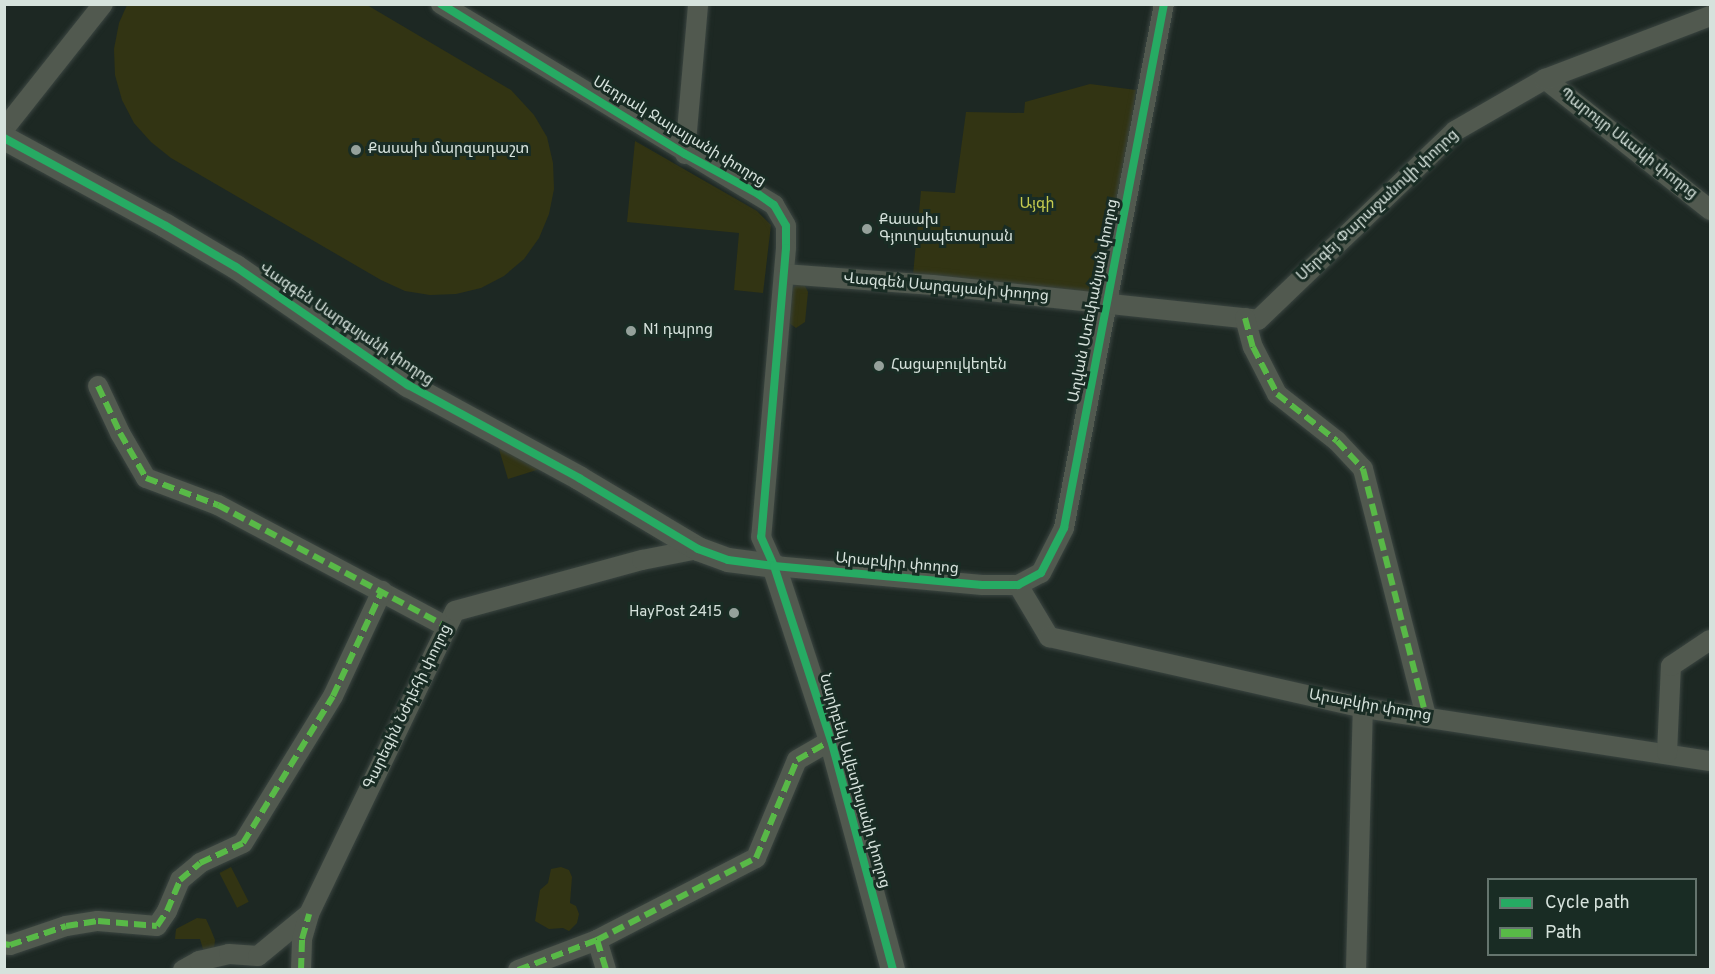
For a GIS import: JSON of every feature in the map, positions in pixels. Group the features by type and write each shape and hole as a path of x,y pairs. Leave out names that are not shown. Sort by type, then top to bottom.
{"street":[{"path":"4,129 103,4"},
{"name":"Սեդրակ Ջալալյանի փողոց","path":"441,4 685,154 774,205 786,226 784,274 761,537 774,566"},
{"path":"685,154 698,4"},
{"name":"Աղվան Ստեփանյան փողոց","path":"1018,585 1041,573 1064,528 1164,4"},
{"name":"Սերգեյ Փարաջանովի փողոց","path":"1108,304 1258,320 1455,131 1545,79 1710,16"},
{"name":"Պարույր Սևակի փողոց","path":"1545,79 1710,210"},
{"name":"Վազգեն Սարգսյանի փողոց","path":"4,138 166,226 236,267 408,385 579,478 698,549 728,560 774,566"},
{"name":"Վազգեն Սարգսյանի փողոց","path":"784,274 933,285 1108,304"},
{"path":"1245,318 1253,347 1277,394 1337,441 1364,469 1426,716"},
{"path":"98,386 120,433 146,478 218,505 447,626"},
{"name":"Գարեգին Նժդեհի փողոց","path":"301,969 302,939 309,914 455,611 642,560 698,549"},
{"name":"Արաբկիր փողոց","path":"774,566 982,585 1018,585 1049,637 1363,708 1710,761"},
{"name":"Նարիբեկ Ավետիսյանի փողոց","path":"774,566 831,740 893,969"},
{"path":"4,944 10,945 66,926 98,921 158,926 180,880 200,863 243,843 333,696 382,591"},
{"path":"1667,753 1671,666 1710,640"},
{"path":"1356,969 1363,708"},
{"path":"518,969 597,940 756,858 797,760 831,740"},
{"path":"183,969 199,961 229,954 258,956 309,914"},
{"path":"597,940 606,969"}],"green space":[{"name":"Քասախ մարզադաշտ","path":"127,5 367,5 511,90 534,115 547,137 553,163 554,189 549,214 539,238 524,259 504,276 481,288 456,294 430,295 405,291 381,280 171,158 151,142 134,123 122,100 115,75 114,49 119,23"},
{"name":"Այգի","path":"1090,84 1136,90 1109,300 913,275 921,191 955,193 966,112 1024,113 1025,102"},
{"path":"635,141 757,211 771,225 763,293 734,290 739,233 627,222"},
{"path":"797,284 805,286 808,292 805,322 796,328 789,323 793,288"},
{"path":"495,436 559,463 508,479"},
{"path":"231,867 249,902 237,908 219,873"},
{"path":"561,867 569,870 572,877 570,903 576,906 579,914 577,923 569,931 563,928 549,929 535,921 540,890 548,883 551,869"},
{"path":"197,918 206,919 215,940 214,949 203,949 200,939 175,939 176,929"}],"marked path":[{"path":"1245,318 1253,347 1277,394 1337,441 1363,469 1426,716"},
{"path":"98,386 120,433 146,478 218,505 446,626"},
{"path":"4,944 10,945 66,926 98,921 157,926 167,911 180,880 200,863 243,843 333,696 382,591"},
{"path":"518,970 597,940 756,858 797,760 831,740"},
{"path":"301,970 302,939 309,914"},
{"path":"597,940 606,970"}],"cycle path":[{"path":"441,4 685,154 758,194 774,205 786,226 761,537 774,566 831,740 893,970"},
{"path":"4,138 166,226 236,267 408,385 579,478 698,549 728,560 774,566 982,585 1018,585 1041,573 1064,528 1164,4"}],"place":[{"name":"Քասախ մարզադաշտ","path":"356,150"},
{"name":"Քասախ Գյուղապետարան","path":"867,229"},
{"name":"N1 դպրոց","path":"631,331"},
{"name":"Հացաբուլկեղեն","path":"879,366"},
{"name":"HayPost 2415","path":"734,613"}]}
